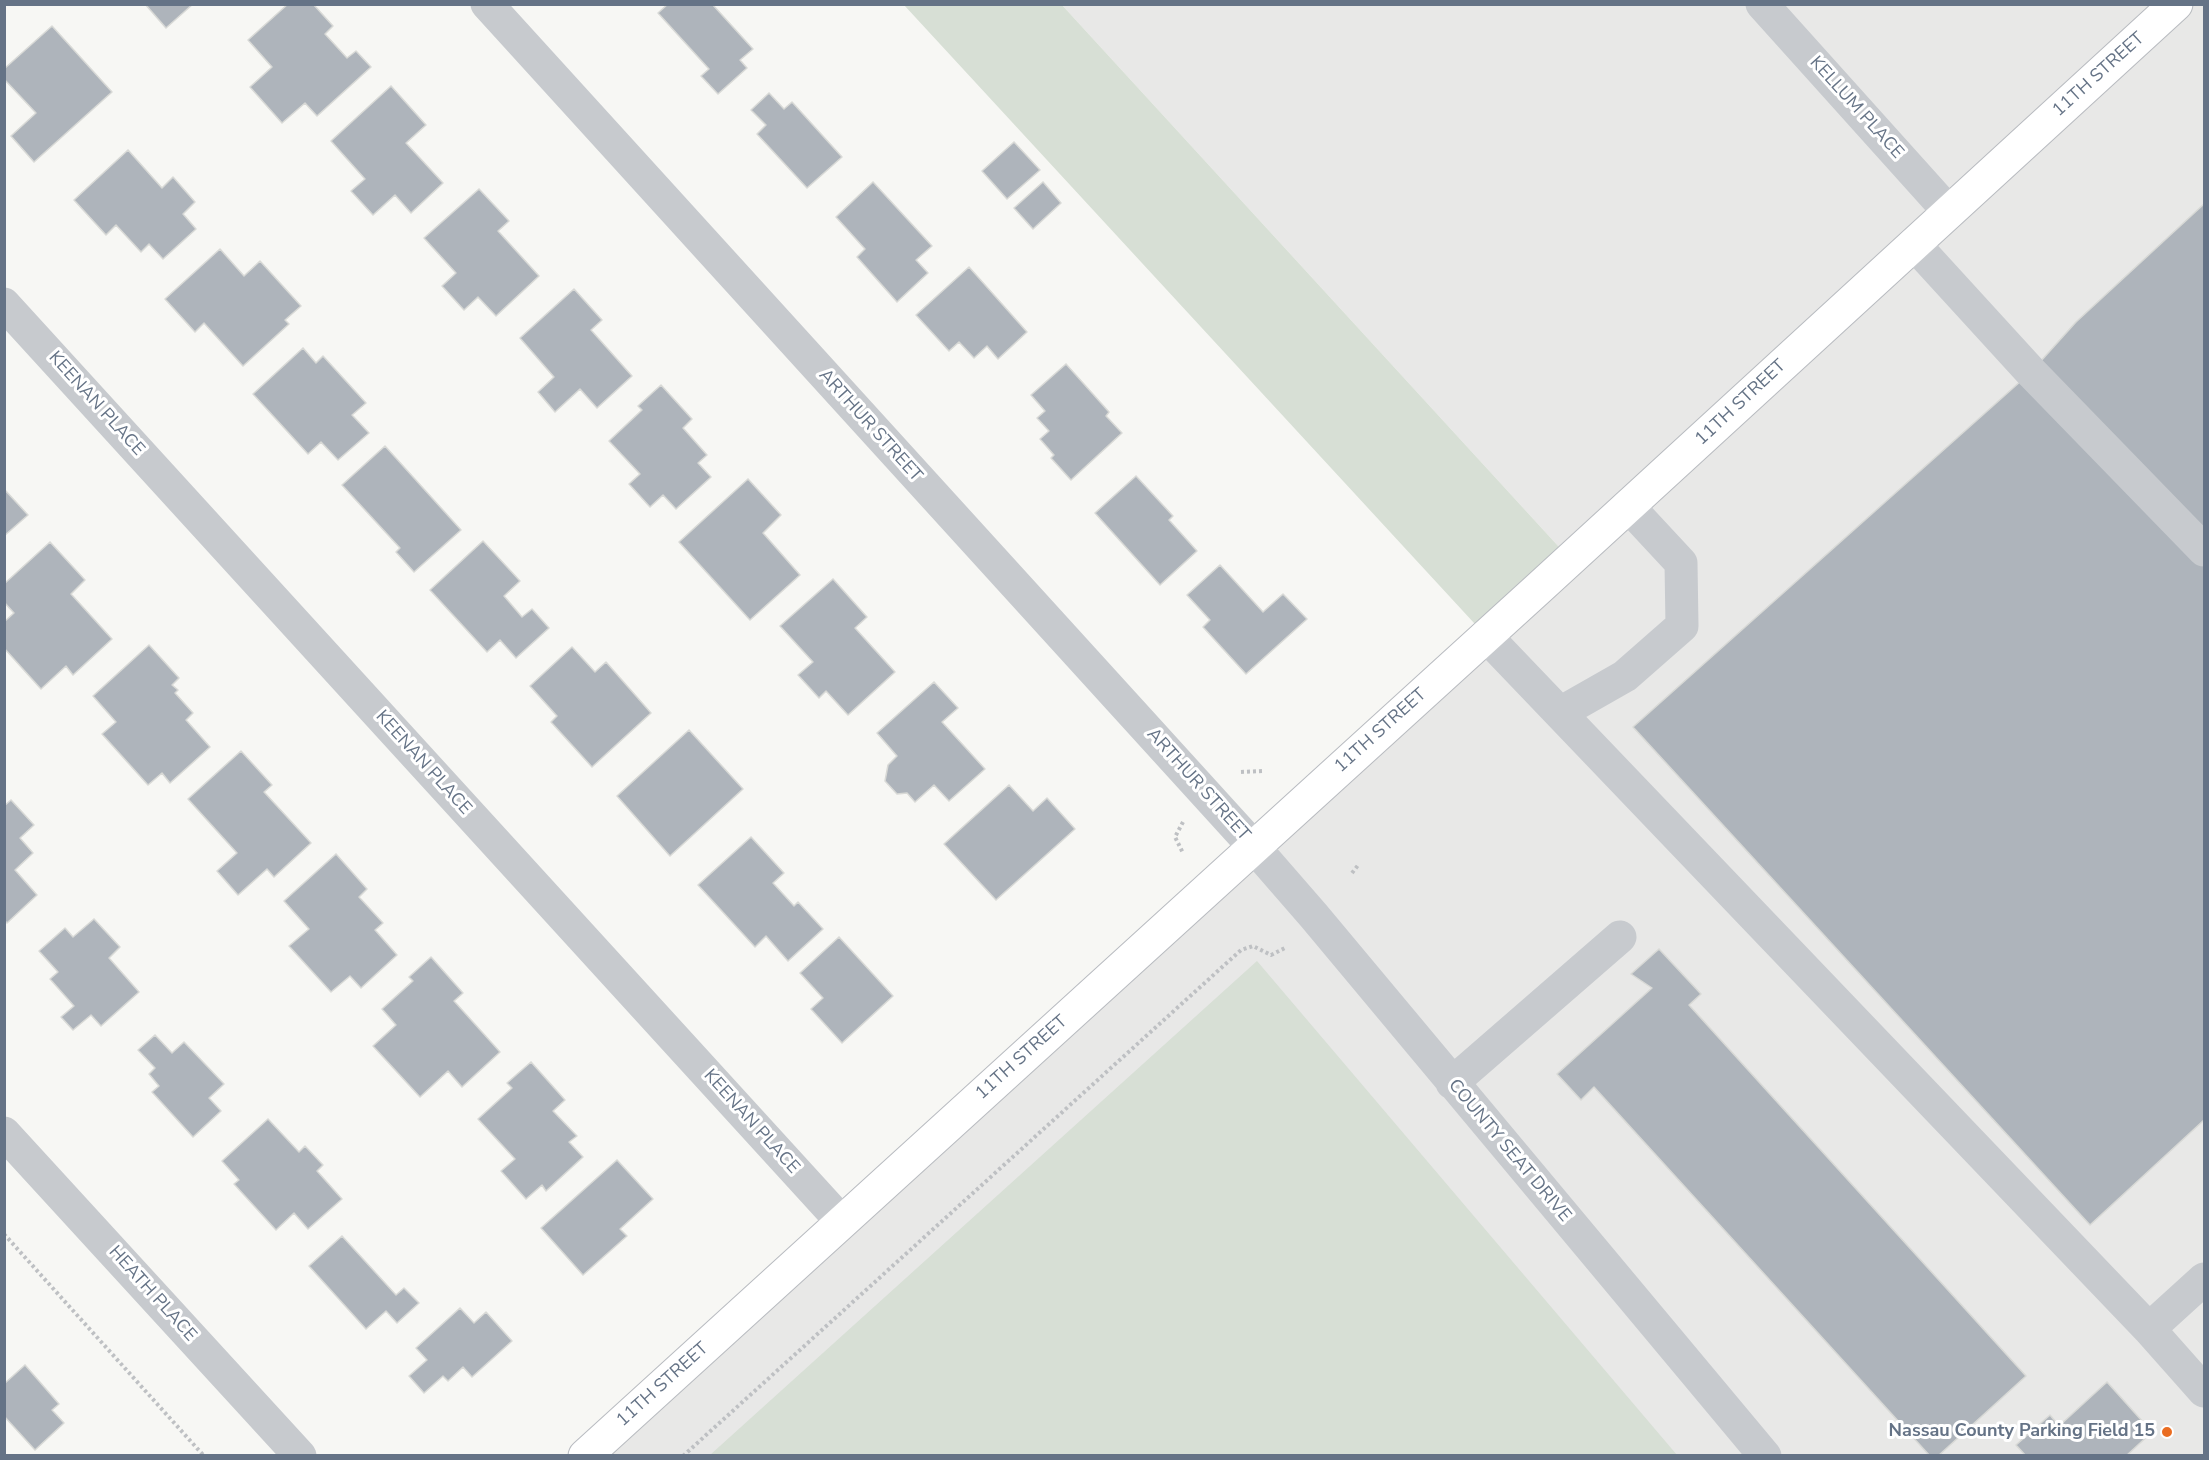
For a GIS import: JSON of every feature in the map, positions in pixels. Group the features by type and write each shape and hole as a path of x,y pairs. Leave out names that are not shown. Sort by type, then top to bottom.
{"main road":[{"name":"11TH STREET","path":"585,1455 1486,636 2176,4"}],"street":[{"name":"ARTHUR STREET","path":"487,4 1254,847"},
{"name":"KELLUM PLACE","path":"1762,4 1949,212"},
{"path":"1914,244 2031,372 2205,550"},
{"name":"KEENAN PLACE","path":"4,304 842,1222"},
{"path":"1560,714 1625,675 1682,626 1681,563 1628,506"},
{"path":"1486,636 2149,1329 2205,1391"},
{"name":"COUNTY SEAT DRIVE","path":"1254,847 1764,1455"},
{"path":"1452,1083 1620,937"},
{"name":"HEATH PLACE","path":"4,1133 300,1455"},
{"path":"2149,1329 2205,1279"}],"path":[{"path":"1241,772 1263,771"},
{"path":"1183,853 1175,837 1184,820"},
{"path":"1352,873 1359,864"},
{"path":"683,1455 1241,950 1253,946 1271,955 1287,947"},
{"path":"4,1234 204,1455"}],"shaded area":[{"path":"904,5 1062,5 1570,559 1486,636"},
{"path":"1062,5 2204,5 2204,1455 585,1456 1570,559"},
{"path":"1257,961 1677,1455 710,1455"}],"building":[{"path":"145,4 193,4 166,28"},
{"path":"288,4 313,4 333,26 325,34 347,58 356,51 371,67 317,116 305,103 282,123 250,87 272,67 248,40"},
{"path":"668,4 712,4 753,49 740,60 747,68 718,94 701,76 709,69 658,13"},
{"path":"52,26 112,92 34,162 11,136 36,113 4,79 4,69"},
{"path":"391,86 426,125 406,143 443,183 411,213 395,195 373,215 351,191 365,179 331,141"},
{"path":"769,93 784,109 792,102 842,157 807,188 757,134 766,125 751,110"},
{"path":"1014,142 1040,170 1007,199 982,171"},
{"path":"128,150 162,188 173,177 195,202 183,214 196,229 163,259 149,244 141,252 116,225 106,235 74,200"},
{"path":"873,182 932,246 916,260 928,273 897,302 857,257 865,249 836,217"},
{"path":"1043,182 1061,203 1033,229 1014,208"},
{"path":"479,189 509,221 498,231 539,276 496,316 478,297 464,310 442,286 456,273 424,238"},
{"path":"2204,204 2204,1120 2090,1225 1633,727 2031,372 2076,322"},
{"path":"220,249 244,276 260,261 301,306 285,320 289,324 243,366 204,323 195,332 165,299"},
{"path":"969,267 1027,332 998,359 987,346 974,358 959,342 949,351 916,315"},
{"path":"574,289 602,320 591,330 632,376 597,408 580,389 555,412 538,392 554,377 520,338"},
{"path":"303,348 316,363 323,356 366,403 352,415 369,433 338,460 321,442 308,454 253,394"},
{"path":"1066,364 1109,412 1106,416 1122,433 1071,480 1051,458 1054,455 1040,439 1049,431 1037,418 1045,411 1031,395"},
{"path":"661,385 692,419 683,428 707,455 698,463 711,477 676,509 663,495 650,507 629,484 640,474 609,441 642,410 638,406"},
{"path":"385,446 461,530 414,572 396,552 400,548 342,485"},
{"path":"1136,476 1173,516 1169,520 1197,551 1160,585 1095,513"},
{"path":"748,479 781,515 763,533 800,575 750,620 679,542"},
{"path":"4,489 28,515 4,536"},
{"path":"483,541 520,581 504,596 522,617 532,609 549,628 516,658 500,640 487,652 430,590"},
{"path":"50,542 85,580 71,594 112,639 73,675 66,666 41,689 4,648 4,622 14,613 4,602 4,584"},
{"path":"1220,565 1263,612 1283,594 1307,619 1246,674 1203,627 1210,620 1187,595"},
{"path":"833,579 867,617 855,628 895,672 848,715 826,691 819,698 798,675 813,662 780,626"},
{"path":"149,645 179,678 172,685 178,690 175,693 193,713 186,720 210,747 170,783 162,773 148,785 102,734 116,722 93,696"},
{"path":"572,647 595,672 606,662 651,713 592,767 551,722 557,716 530,686"},
{"path":"934,682 958,708 942,722 985,769 949,801 934,785 915,802 907,793 897,794 885,781 888,765 897,756 877,733"},
{"path":"689,730 743,789 670,856 617,796"},
{"path":"241,751 272,785 264,792 311,843 274,877 267,869 238,895 217,871 237,853 188,799"},
{"path":"1009,785 1033,811 1047,798 1075,829 996,900 944,844"},
{"path":"11,800 34,825 20,838 33,853 15,870 37,895 7,923 4,920 4,806"},
{"path":"751,837 784,873 773,883 794,906 798,902 823,929 788,961 766,936 755,947 698,885"},
{"path":"336,854 367,889 359,897 383,923 375,930 397,955 361,988 350,976 331,992 289,946 309,929 284,901"},
{"path":"94,919 120,947 109,958 139,992 101,1026 91,1015 73,1030 61,1017 74,1006 50,979 58,972 39,951 65,928 73,937"},
{"path":"839,937 893,996 842,1043 811,1009 823,998 800,973"},
{"path":"1659,949 1701,994 1689,1005 2026,1376 1938,1456 1930,1456 1594,1087 1581,1100 1557,1074 1652,988 1631,974"},
{"path":"431,957 463,993 454,1001 500,1052 462,1087 448,1071 420,1097 373,1046 396,1025 382,1009 413,981 409,977"},
{"path":"155,1035 172,1053 184,1042 224,1084 209,1098 221,1111 193,1137 152,1092 159,1086 149,1074 155,1068 138,1050"},
{"path":"531,1062 565,1100 553,1111 577,1136 569,1142 583,1157 546,1191 542,1185 526,1199 501,1171 515,1159 478,1119 512,1088 507,1083"},
{"path":"268,1119 299,1152 305,1146 323,1165 317,1171 342,1199 308,1229 294,1213 276,1230 234,1184 239,1180 222,1161"},
{"path":"617,1160 653,1199 620,1229 627,1236 583,1275 541,1228"},
{"path":"342,1236 396,1295 404,1288 419,1303 397,1323 386,1311 366,1329 309,1266"},
{"path":"460,1308 474,1323 486,1312 512,1341 472,1377 463,1367 448,1381 443,1376 424,1393 409,1376 427,1360 416,1348"},
{"path":"25,1365 59,1404 52,1410 64,1423 35,1450 4,1416 4,1384"},
{"path":"2107,1382 2152,1432 2126,1456 2026,1456 2016,1445 2050,1415 2059,1426"}],"place":[{"name":"Nassau County Parking Field 15","path":"2167,1432"}]}
